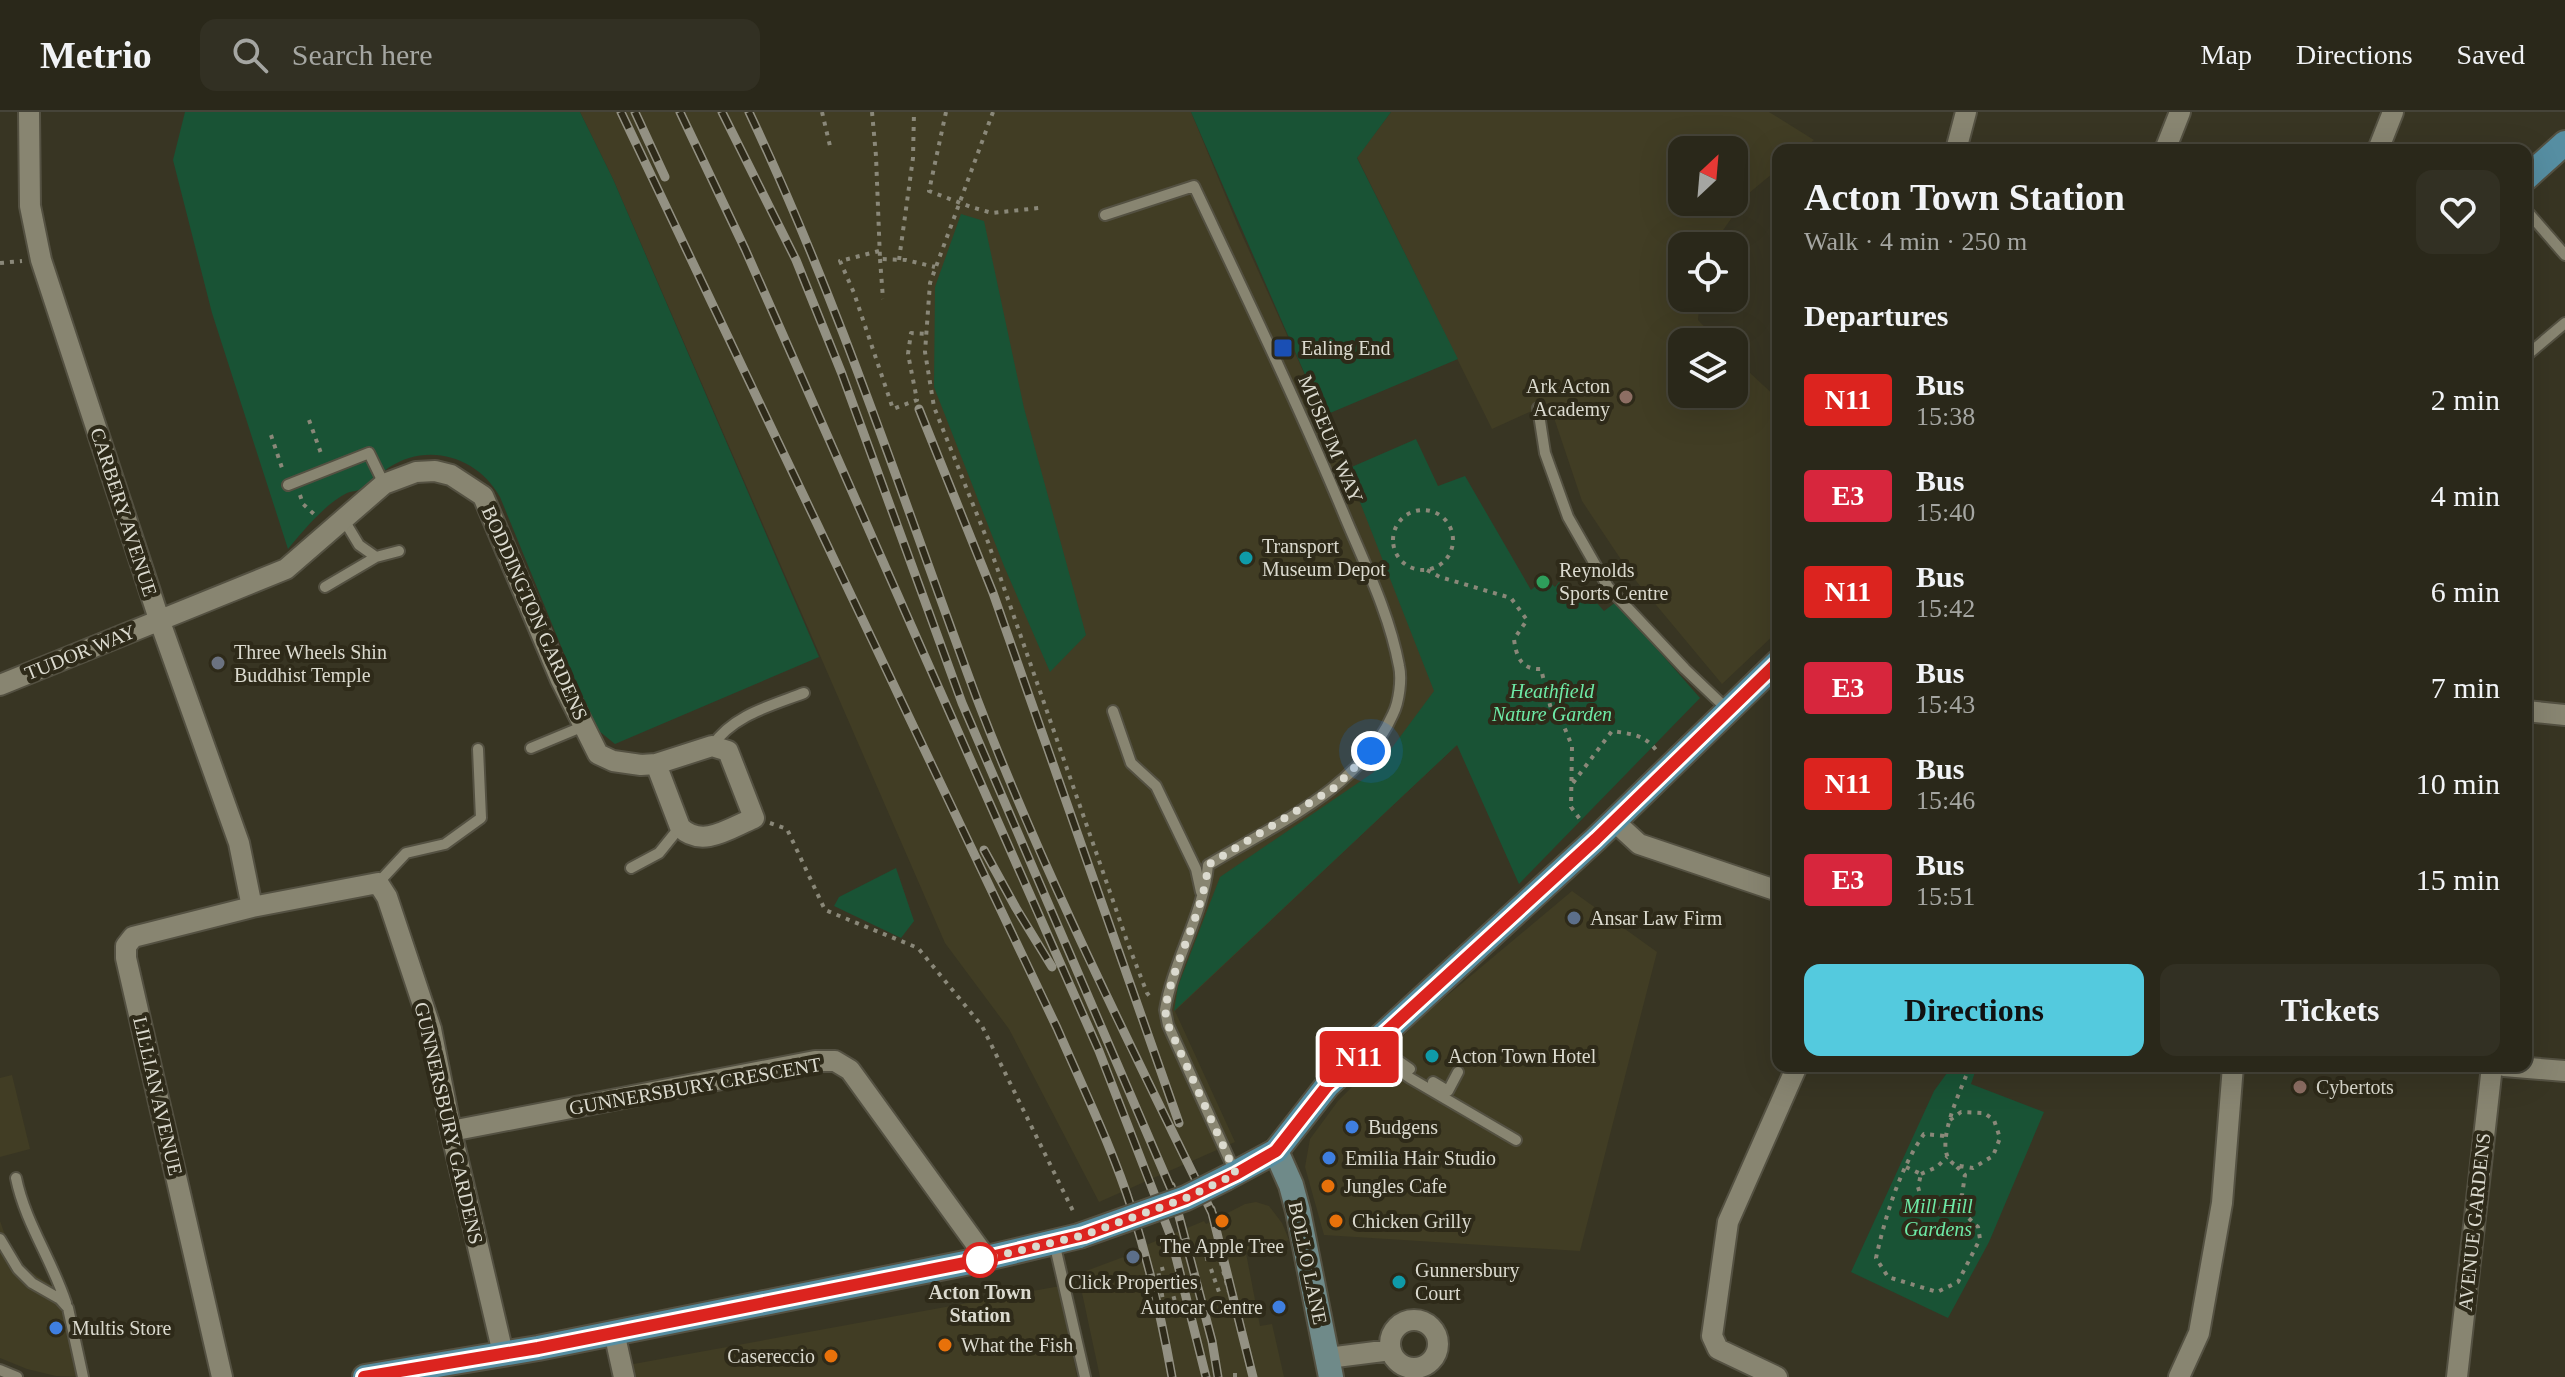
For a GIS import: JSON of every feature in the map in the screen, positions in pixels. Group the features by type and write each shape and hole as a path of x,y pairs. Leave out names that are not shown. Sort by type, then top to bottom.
{"main road":[{"path":"2532,173 2565,143"},
{"path":"365,1377 614,1332 1082,1236 1186,1198 1231,1176 1276,1151 1327,1086 1596,839 1772,668"}],"street":[{"name":"CARBERY AVENUE","path":"29,112 30,206 41,260 159,619 239,843 252,907"},
{"path":"1958,144 1966,112"},
{"path":"2167,144 2180,112"},
{"path":"2380,144 2393,112"},
{"name":"BODDINGTON GARDENS","path":"159,619 286,569 384,484 416,472 435,471 451,475 483,496 561,680 598,754 628,764 656,764 712,746"},
{"name":"TUDOR WAY","path":"0,685 159,619"},
{"path":"2532,712 2565,715"},
{"path":"656,764 680,827 687,835 707,838 754,818 728,751 712,746"},
{"path":"1614,821 1639,844 1772,889"},
{"path":"252,907 378,883"},
{"name":"GUNNERSBURY GARDENS","path":"378,883 387,897 431,1029 501,1354"},
{"name":"LILLIAN AVENUE","path":"222,1377 126,958 126,946 133,937 252,907"},
{"name":"GUNNERSBURY CRESCENT","path":"451,1131 815,1061 835,1061 850,1070 986,1258"},
{"path":"2532,1068 2565,1071"},
{"path":"1777,1377 1718,1349 1712,1336 1728,1222 1794,1072"},
{"path":"2179,1377 2199,1333 2222,1203 2233,1072"},
{"name":"AVENUE GARDENS","path":"2457,1377 2491,1072"},
{"name":"BOLLO LANE","path":"1276,1151 1298,1211 1329,1368"},
{"path":"614,1332 624,1377"},
{"path":"1329,1368 1391,1350"}],"lane":[{"name":"MUSEUM WAY","path":"1105,215 1194,186 1305,419 1389,623 1400,671 1395,710 1382,737 1360,764 1334,788 1208,865 1206,886 1165,1010"},
{"path":"2532,217 2565,255"},
{"path":"2532,351 2565,323"},
{"path":"1538,408 1545,453 1568,517 1608,587 1728,710"},
{"path":"292,483 369,453 384,484"},
{"path":"344,520 359,545 376,557"},
{"path":"325,587 376,557 399,551"},
{"path":"712,746 727,728 743,717 804,693"},
{"path":"1113,711 1131,763 1156,786 1196,869 1201,881 1201,894"},
{"path":"531,748 584,726"},
{"path":"378,883 406,853 445,844 481,818 478,749"},
{"path":"631,868 659,853 680,827"},
{"path":"1165,1010 1168,1025 1231,1176"},
{"path":"1371,1046 1410,1069"},
{"path":"1371,1046 1410,1078 1516,1140"},
{"path":"1433,1082 1448,1091 1458,1072"},
{"path":"16,1178 20,1199 55,1270 68,1308 83,1377"},
{"path":"0,1239 18,1269 32,1283 60,1299 68,1308"},
{"path":"1054,1242 1085,1377"},
{"path":"0,1370 17,1377"}],"path":[{"path":"822,112 830,146"},
{"path":"872,112 883,299"},
{"path":"899,260 913,158 914,112"},
{"path":"946,112 929,191 992,213 1039,208"},
{"path":"993,112 930,283 926,368 934,407 994,556 1147,993 1165,1010"},
{"path":"879,251 840,261 893,409 917,400 908,354 911,333 927,334"},
{"path":"880,259 935,267"},
{"path":"309,420 327,470"},
{"path":"271,435 303,504 317,517"},
{"path":"1427,570 1444,561 1453,544 1453,535 1444,518 1436,513 1417,510 1399,521 1392,540 1394,550 1407,566 1511,598 1527,620 1514,639 1516,653 1521,663 1533,670 1541,669 1551,709 1563,724 1572,746 1571,807 1596,839"},
{"path":"1572,785 1612,731 1638,735 1649,741 1669,767"},
{"path":"754,818 787,829 825,910 918,948 982,1026 1082,1236"},
{"path":"1921,1174 1918,1187 1922,1201 1933,1208 1950,1208 1962,1195 1965,1175 1947,1157 1944,1136 1968,1072"},
{"path":"1950,1120 1961,1112 1984,1113 1994,1120 2000,1138 1993,1156 1973,1168 1954,1164"},
{"path":"1944,1136 1924,1134 1906,1167 1876,1258 1888,1277 1937,1292 1958,1282 1980,1239 1978,1227 1954,1204"},
{"path":"1906,1167 1921,1174 1937,1167 1947,1157"},
{"path":"1205,1259 1219,1256 1229,1292"},
{"path":"1164,1307 1158,1270 1170,1267"},
{"path":"1211,1269 1220,1295"},
{"path":"1168,1277 1176,1305"}],"shaded area":[{"path":"580,112 1191,112 1238,226 1347,469 1459,743 1175,1011 1235,1142 1099,1202 1009,1029 945,943 613,179"},
{"name":"Ark Acton Academy","path":"1391,112 1769,112 1814,140 1809,144 1772,144 1772,174 1748,194 1748,136 1668,136 1668,216 1733,216 1722,232 1668,232 1668,312 1699,312 1698,320 1706,328 1668,328 1668,408 1748,408 1748,371 1772,393 1772,637 1722,684 1632,576 1582,501 1549,403 1492,429 1357,157"},
{"path":"1572,891 1657,952 1580,1251 1324,1235 1305,1167 1310,1139 1338,1101 1424,1015"},
{"path":"12,1075 30,1149 0,1157 0,1078"},
{"path":"1256,1202 1269,1206 1282,1223 1289,1240 1246,1253 1260,1326 1272,1324 1284,1377 1100,1377 1078,1274"},
{"path":"0,1221 9,1246 25,1268 57,1289 68,1287 89,1377 56,1376 0,1358"},
{"path":"1060,1286 1077,1377 630,1377 628,1365"}],"green space":[{"path":"185,112 580,112 613,179 819,657 615,744 599,731 590,717 500,497 491,483 465,463 435,455 403,460 364,488 347,493 331,503 288,549 212,313 173,160"},
{"path":"1191,112 1391,112 1357,158 1458,359 1323,416"},
{"path":"961,214 984,221 1024,408 1086,635 1050,672 1004,566 934,387 935,287"},
{"name":"Heathfield Nature Garden","path":"1416,439 1438,486 1465,476 1531,590 1545,578 1555,587 1559,582 1572,597 1588,593 1604,611 1616,602 1700,698 1519,884 1457,745 1174,1011 1178,986 1220,877 1374,772 1434,691 1347,469"},
{"path":"896,868 914,921 901,938 834,906 839,897"},
{"name":"Mill Hill Gardens","path":"1948,1072 1975,1072 1971,1084 2044,1112 1989,1242 1948,1318 1851,1272 1934,1091"}],"railway":[{"path":"621,112 1097,1118 1138,1230 1172,1377"},
{"path":"635,112 665,177"},
{"path":"680,112 745,249 1099,1051 1171,1237 1206,1377"},
{"path":"722,112 796,260 842,374 962,703 1174,1196"},
{"path":"749,112 841,329 1003,765 1090,961 1214,1217"},
{"path":"919,409 993,593 1179,1123"},
{"path":"984,850 1052,967"},
{"path":"1171,1186 1212,1341 1218,1377"},
{"path":"1211,1209 1253,1377"}],"bus line":[{"name":"N11","path":"364,1377 538,1348 970,1262 1084,1235 1186,1198 1236,1174 1276,1151 1327,1086 1596,839 1772,668"}],"place":[{"name":"Ealing End","path":"1283,348"},
{"name":"Ark Acton Academy","path":"1626,397"},
{"name":"Transport Museum Depot","path":"1246,558"},
{"name":"Reynolds Sports Centre","path":"1543,582"},
{"name":"Three Wheels Shin Buddhist Temple","path":"218,663"},
{"name":"Ansar Law Firm","path":"1574,918"},
{"name":"Acton Town Hotel","path":"1432,1056"},
{"name":"Cybertots","path":"2300,1087"},
{"name":"Budgens","path":"1352,1127"},
{"name":"Emilia Hair Studio","path":"1329,1158"},
{"name":"Jungles Cafe","path":"1328,1186"},
{"name":"The Apple Tree","path":"1222,1221"},
{"name":"Chicken Grilly","path":"1336,1221"},
{"name":"Click Properties","path":"1133,1257"},
{"name":"Acton Town Station","path":"980,1260"},
{"name":"Gunnersbury Court","path":"1399,1282"},
{"name":"Autocar Centre","path":"1279,1307"},
{"name":"Multis Store","path":"56,1328"},
{"name":"What the Fish","path":"945,1345"},
{"name":"Casereccio","path":"831,1356"}],"route":[{"path":"980,1260 1084,1235 1186,1198 1236,1174 1168,1025 1165,1010 1206,886 1208,865 1334,788 1371,751"}]}
